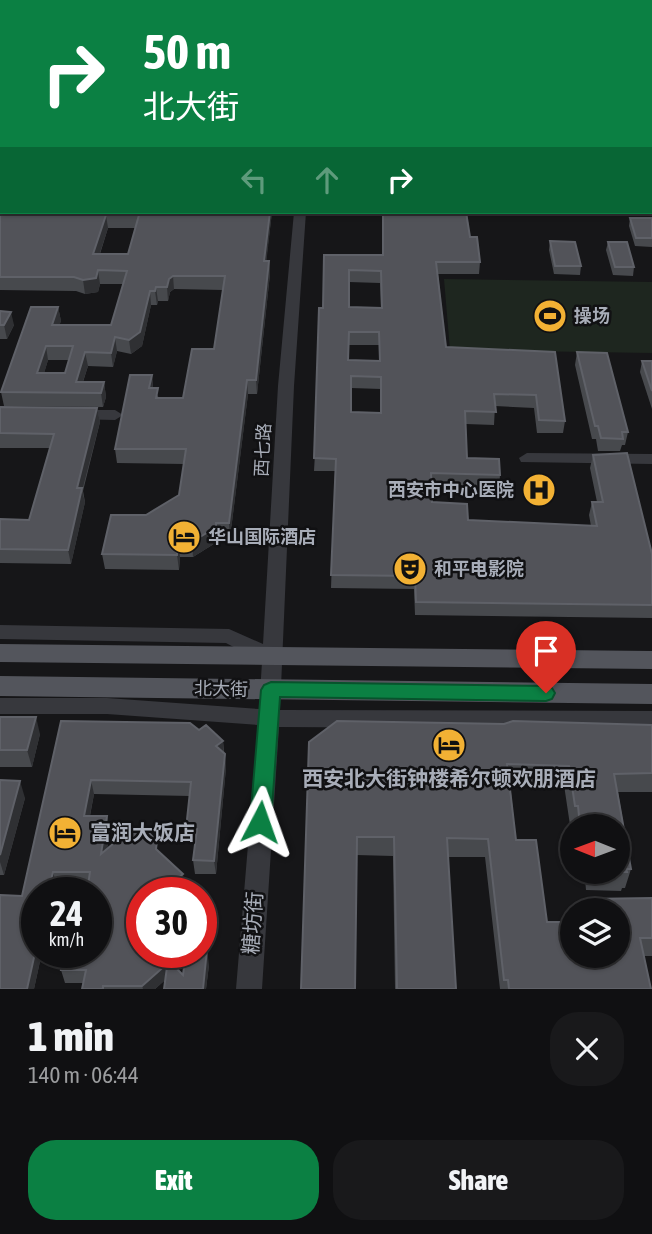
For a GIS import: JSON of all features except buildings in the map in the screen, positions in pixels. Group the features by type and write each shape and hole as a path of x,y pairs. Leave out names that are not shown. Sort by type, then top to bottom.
{"main road":[{"name":"北大街","path":"0,653 652,660"},
{"name":"北大街","path":"0,686 652,694"}],"street":[{"name":"西七路","path":"271,690 286,386 300,214"},
{"path":"64,415 114,415"},
{"path":"527,457 652,459"},
{"path":"0,632 229,636 272,658"},
{"name":"糖坊街","path":"249,989 271,690"},
{"path":"0,706 107,706 204,711 268,718 652,720"}],"shaded area":[{"name":"操场","path":"444,279 652,282 652,353 450,350"}],"place":[{"name":"操场","path":"550,316"},
{"name":"西安市中心医院","path":"539,490"},
{"name":"华山国际酒店","path":"184,537"},
{"name":"和平电影院","path":"410,569"},
{"name":"西安北大街钟楼希尔顿欢朋酒店","path":"449,745"},
{"name":"富润大饭店","path":"65,833"}],"route":[{"path":"260,822 271,690 546,693"}]}
